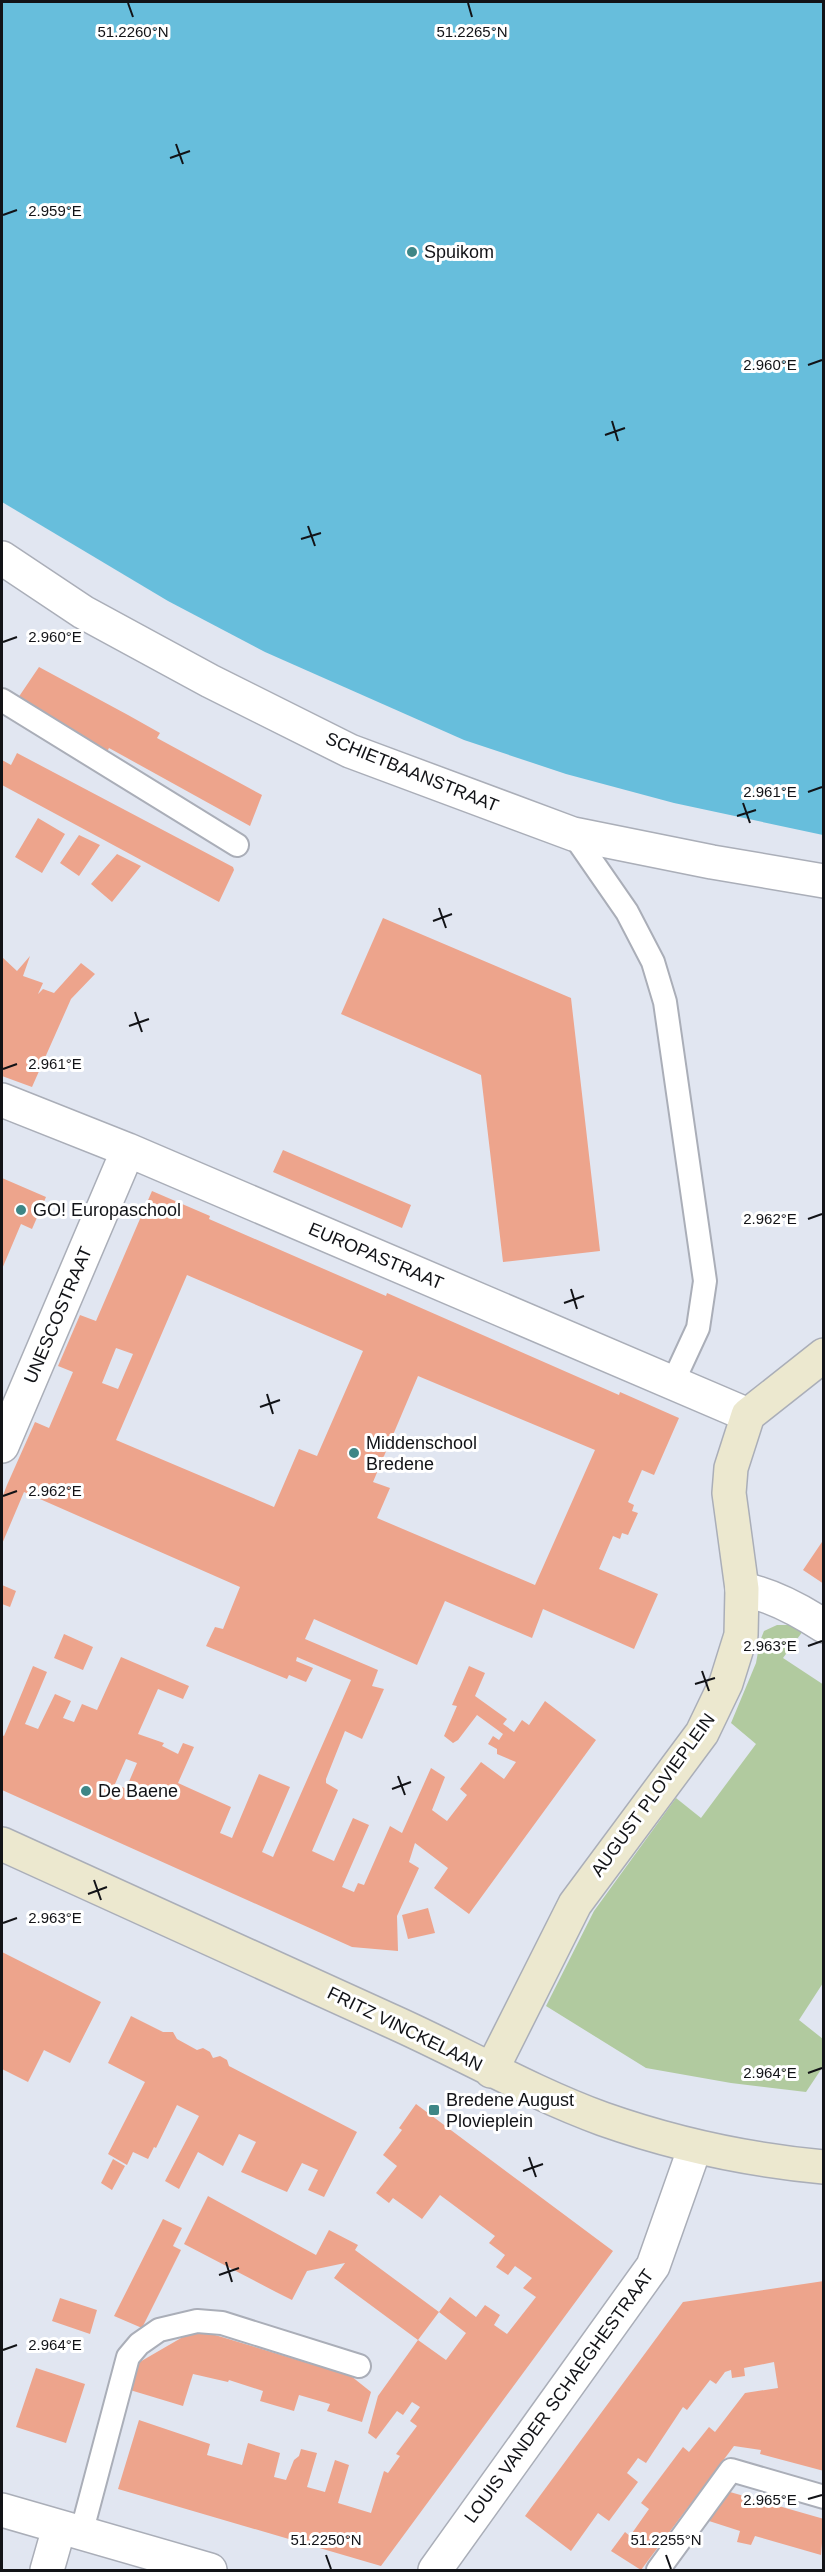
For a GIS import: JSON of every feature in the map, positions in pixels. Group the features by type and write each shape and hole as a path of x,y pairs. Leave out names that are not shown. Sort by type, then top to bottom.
{"street":[{"name":"SCHIETBAANSTRAAT","path":"2,558 102,622 210,681 350,751 573,834 712,862 824,880"},
{"name":"EUROPASTRAAT","path":"2,1100 128,1150 748,1415"},
{"name":"UNESCOSTRAAT","path":"2,1446 128,1150"},
{"path":"748,1415 824,1355"},
{"name":"AUGUST PLOVIEPLEIN","path":"491,2070 575,1904 702,1733 716,1708 735,1660 741,1635 742,1589 729,1493 731,1468 748,1415"},
{"path":"742,1589 781,1601 824,1626"},
{"name":"FRITZ VINCKELAAN","path":"2,1844 398,2023 491,2070 602,2118 695,2147 780,2163 824,2167"},
{"name":"LOUIS VANDER SCHAEGHESTRAAT","path":"435,2571 653,2266 695,2147"},
{"path":"2,2510 210,2571"},
{"path":"47,2571 70,2531"}],"lane":[{"path":"2,700 237,845"},
{"path":"573,834 627,912 654,962 665,1002 705,1281 698,1328 673,1382"},
{"path":"70,2531 128,2358 140,2344 159,2330 197,2321 222,2323 359,2366"},
{"path":"658,2571 731,2470 824,2497"}],"green space":[{"path":"777,1625 790,1625 803,1631 783,1658 824,1685 823,1983 799,2020 823,2039 824,2065 806,2092 731,2083 646,2068 546,2006 594,1911 676,1798 701,1818 756,1744 731,1723 756,1663 764,1631"}],"water":[{"name":"Spuikom","path":"2,2 823,2 823,835 674,803 566,774 464,740 265,652 168,601 2,502"}],"building":[{"path":"39,667 160,733 157,738 262,795 250,826 109,748 107,752 18,698"},
{"path":"17,753 233,867 234,870 219,902 2,785 2,760 11,765"},
{"path":"38,818 65,834 42,873 15,857"},
{"path":"79,835 100,845 79,876 60,863"},
{"path":"117,854 141,866 112,902 91,884"},
{"path":"383,918 571,998 600,1251 503,1262 481,1075 341,1014"},
{"path":"30,956 23,976 43,983 38,994 43,989 54,993 81,963 95,974 71,999 32,1087 2,1076 2,957 17,971"},
{"path":"283,1150 411,1205 402,1228 273,1172"},
{"name":"GO! Europaschool","path":"2,1178 46,1197 32,1229 21,1224 2,1269"},
{"path":"152,1191 210,1216 209,1219 386,1296 387,1293 619,1395 620,1392 679,1418 654,1475 642,1470 628,1502 634,1505 632,1511 638,1513 628,1535 622,1533 620,1539 613,1536 599,1569 658,1594 634,1649 543,1609 532,1638 445,1601 417,1665 314,1619 305,1639 378,1670 372,1686 384,1689 362,1739 345,1731 326,1779 326,1783 338,1790 312,1851 334,1861 353,1818 369,1825 342,1887 354,1892 358,1883 364,1885 390,1826 402,1833 431,1768 445,1777 432,1810 447,1821 467,1795 460,1789 481,1762 504,1779 516,1762 497,1754 497,1749 488,1744 493,1736 499,1740 503,1734 477,1715 458,1740 453,1743 444,1736 457,1706 452,1705 469,1666 485,1673 475,1696 507,1719 503,1724 514,1732 522,1720 529,1725 545,1701 596,1740 469,1914 434,1888 448,1868 415,1843 409,1862 419,1868 397,1916 398,1951 352,1947 2,1790 2,1735 4,1736 33,1666 47,1672 25,1724 38,1729 55,1694 71,1701 63,1718 74,1722 82,1704 97,1710 121,1657 189,1686 183,1699 158,1689 138,1734 164,1743 162,1746 178,1754 183,1743 194,1747 178,1783 231,1807 220,1833 232,1838 259,1774 290,1787 262,1852 273,1857 351,1680 297,1657 296,1661 313,1668 306,1682 289,1675 287,1679 206,1646 215,1627 223,1629 240,1587 24,1492 2,1544 2,1498 7,1485 35,1422 49,1428 73,1372 58,1366 80,1315 96,1321","holes":["187,1275 363,1351 317,1456 299,1449 274,1507 116,1440","116,1348 133,1354 118,1389 102,1383","418,1376 595,1450 535,1585 377,1518 390,1488 373,1482","126,1759 137,1763 128,1784 131,1786 129,1790 115,1784"]},
{"path":"824,1539 824,1584 803,1570"},
{"path":"2,1585 16,1591 10,1607 2,1604"},
{"path":"64,1634 93,1647 83,1670 54,1658"},
{"path":"428,1908 435,1933 408,1939 402,1915"},
{"path":"2,1952 101,2002 70,2063 44,2050 28,2082 2,2069"},
{"path":"131,2016 163,2032 173,2032 177,2039 197,2050 203,2048 210,2052 213,2058 220,2056 227,2060 229,2066 357,2132 324,2197 308,2190 318,2170 302,2163 287,2192 241,2172 256,2142 239,2134 223,2166 198,2152 179,2189 165,2181 199,2116 177,2105 156,2148 154,2147 148,2159 133,2152 127,2165 108,2154 145,2082 108,2063"},
{"path":"416,2104 613,2251 381,2566 118,2489 139,2420 210,2444 207,2455 242,2465 248,2443 280,2453 274,2477 286,2480 301,2449 317,2453 307,2487 325,2492 335,2460 349,2465 338,2503 371,2513 384,2471 388,2473 400,2456 396,2454 417,2426 410,2421 420,2407 412,2402 403,2415 397,2411 376,2439 368,2433 378,2396 418,2340 446,2360 466,2333 439,2312 450,2297 476,2317 485,2305 500,2315 494,2325 507,2334 536,2297 523,2288 532,2278 515,2266 508,2275 496,2267 505,2255 489,2243 495,2236 440,2195 422,2219 393,2198 389,2203 376,2193 397,2166 383,2155 402,2130 399,2128"},
{"path":"113,2159 125,2166 112,2190 101,2183"},
{"path":"208,2196 316,2255 329,2230 358,2245 355,2250 439,2312 418,2340 334,2278 345,2263 307,2271 292,2300 276,2292 184,2244"},
{"path":"163,2219 182,2228 173,2246 181,2250 142,2328 114,2316"},
{"path":"824,2281 824,2471 760,2454 761,2450 734,2446 641,2570 611,2551 625,2532 630,2536 649,2509 641,2503 683,2447 689,2452 709,2427 715,2432 745,2393 778,2388 774,2362 744,2368 745,2376 732,2378 731,2370 725,2372 716,2384 710,2380 687,2410 683,2407 646,2463 638,2458 627,2473 638,2482 609,2521 598,2513 571,2551 525,2516 683,2302"},
{"path":"60,2298 97,2310 90,2334 52,2321"},
{"path":"205,2332 351,2376 371,2392 362,2422 327,2411 330,2404 299,2395 294,2411 260,2401 263,2391 229,2380 228,2382 193,2374 183,2406 130,2390 138,2363 188,2334"},
{"path":"36,2368 85,2384 66,2443 16,2427"},
{"path":"730,2492 824,2519 821,2555 755,2536 751,2545 737,2542 740,2531 709,2521"}],"place":[{"name":"Spuikom","path":"412,252"},
{"name":"GO! Europaschool","path":"21,1210"},
{"name":"Middenschool Bredene","path":"354,1453"},
{"name":"De Baene","path":"86,1791"},
{"name":"Bredene August Plovieplein","path":"434,2110"}]}
